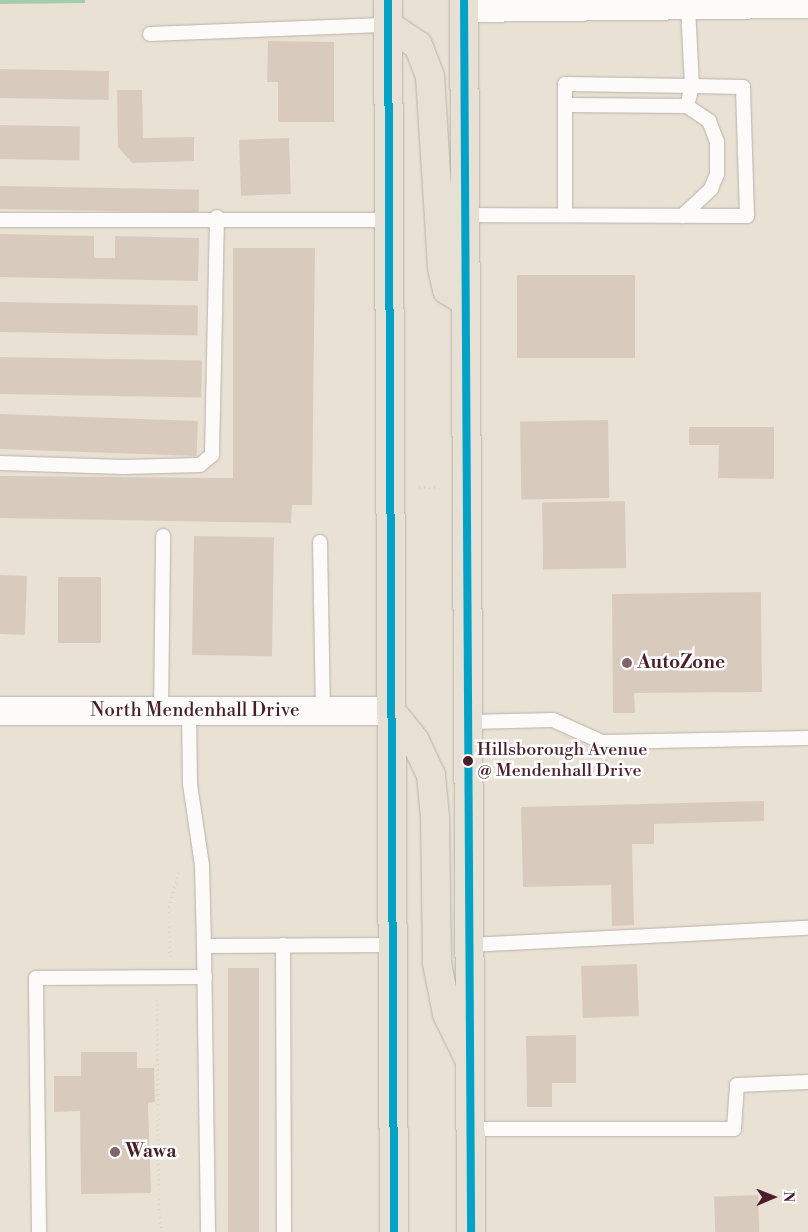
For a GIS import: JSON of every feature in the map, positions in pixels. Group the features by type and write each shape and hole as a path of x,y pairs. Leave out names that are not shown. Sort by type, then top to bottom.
{"main road":[{"path":"462,3 466,302 471,1232"},
{"path":"388,12 418,46 430,76 442,268 447,290 466,302"},
{"path":"388,12 394,1232"},
{"path":"390,711 415,741 431,776 435,817 437,963 447,1014 470,1060"}],"street":[{"path":"462,3 808,4"},
{"name":"North Mendenhall Drive","path":"0,711 390,711"}],"lane":[{"path":"687,106 692,86 703,4"},
{"path":"150,34 388,12"},
{"path":"465,215 747,216 742,87 565,84 564,215"},
{"path":"565,105 687,106 709,121 717,142 717,174 711,188 682,216"},
{"path":"0,220 181,222 217,218 390,220"},
{"path":"0,463 123,467 200,465 212,456 217,218"},
{"path":"161,711 163,536"},
{"path":"320,542 323,711"},
{"path":"189,711 190,784 202,864 208,1232"},
{"path":"468,722 553,720 571,731 602,742 808,738"},
{"path":"470,945 808,928"},
{"path":"283,945 284,1232"},
{"path":"204,946 392,945"},
{"path":"39,1232 36,978 205,977"},
{"path":"470,1129 734,1129 737,1085 808,1082"}],"path":[{"path":"419,487 443,487"}],"green space":[{"path":"0,0 85,0 85,3 0,4"}],"building":[{"path":"268,41 334,42 334,122 278,122 278,82 267,82"},
{"path":"0,69 109,71 108,100 0,98"},
{"path":"117,90 142,90 143,138 194,137 194,161 132,163 118,147"},
{"path":"0,125 80,126 79,160 0,159"},
{"path":"289,138 291,194 241,196 239,140"},
{"path":"0,186 199,189 199,212 0,209"},
{"path":"0,234 94,236 94,258 115,258 115,236 199,238 198,281 0,277"},
{"path":"233,248 315,248 312,505 292,505 291,523 0,518 0,476 233,478"},
{"path":"517,275 635,275 635,358 517,358"},
{"path":"0,302 198,305 197,335 0,332"},
{"path":"0,357 202,361 201,398 0,394"},
{"path":"0,414 198,421 197,456 0,449"},
{"path":"608,420 609,498 521,500 520,422"},
{"path":"689,427 774,427 774,479 718,478 719,445 689,445"},
{"path":"625,501 626,568 543,569 542,502"},
{"path":"194,536 274,537 272,656 192,655"},
{"path":"0,575 27,576 25,635 0,634"},
{"path":"58,577 101,577 101,643 58,643"},
{"path":"761,592 762,692 634,693 635,713 613,713 612,594"},
{"path":"764,801 764,821 654,824 654,844 632,844 634,925 612,926 611,885 523,887 521,807"},
{"path":"637,964 639,1016 583,1018 581,966"},
{"name":"Wawa","path":"228,968 259,968 259,1232 228,1232"},
{"path":"576,1035 576,1083 552,1083 552,1107 527,1107 526,1036"},
{"name":"Wawa","path":"81,1052 137,1052 137,1068 154,1068 155,1102 148,1103 151,1193 81,1194 80,1111 54,1112 54,1076 81,1076"},
{"path":"758,1195 759,1232 715,1232 714,1197"}],"transit line":[{"path":"388,0 394,1232"},
{"path":"464,0 471,1232"}],"place":[{"name":"AutoZone","path":"627,663"},
{"name":"Hillsborough Avenue @ Mendenhall Drive","path":"468,761"},
{"name":"Wawa","path":"115,1152"}]}
